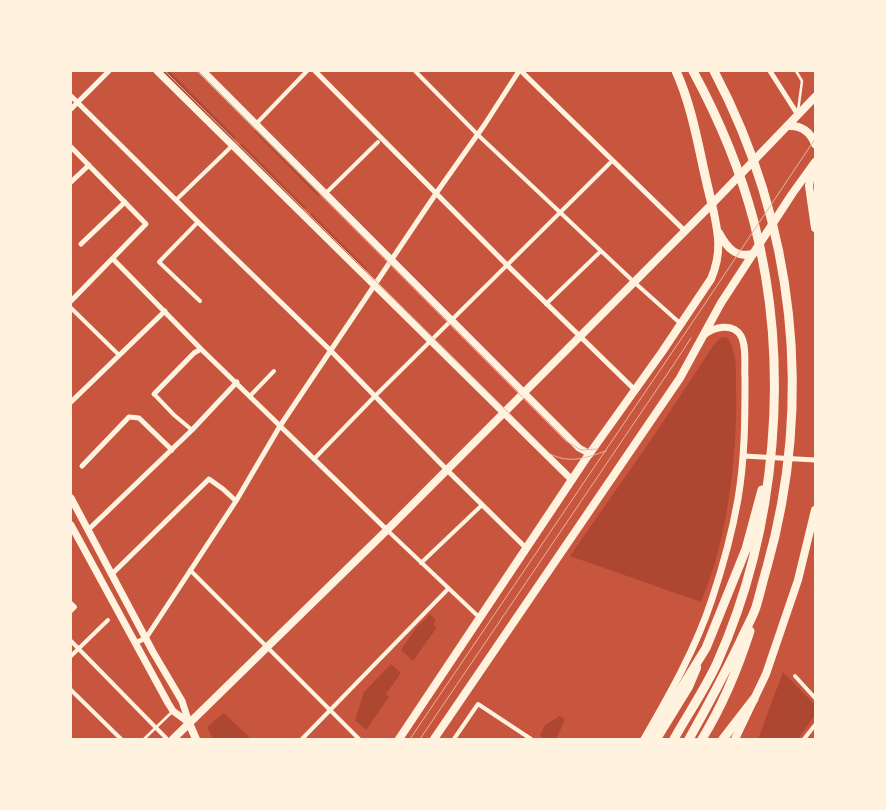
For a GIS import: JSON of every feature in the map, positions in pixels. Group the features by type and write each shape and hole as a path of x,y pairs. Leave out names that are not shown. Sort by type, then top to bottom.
{"highway":[{"path":"676,71 682,83 712,204"},
{"path":"674,739 716,664 748,581 770,472 773,423 774,377 767,284 754,223 746,194 724,133 693,71"},
{"path":"702,739 735,674 751,629 784,498 791,434 792,352 787,300 779,252 764,193 748,146 736,115 714,71"},
{"path":"650,739 706,648 746,549 762,487 770,472"},
{"path":"689,739 724,677 756,607"},
{"path":"723,739 754,699"}],"main road":[{"path":"173,739 387,530 581,336 815,97"},
{"path":"788,126 804,129 815,144"},
{"path":"814,162 810,173 809,186 814,221"},
{"path":"434,739 680,378 721,303 814,162"},
{"path":"399,739 572,480 704,290 716,267 719,252 718,231 712,204"},
{"path":"718,231 731,250 743,255 753,254"},
{"path":"735,739 766,674 798,580 815,510"},
{"path":"657,739 689,687 706,648"},
{"path":"189,723 196,739"}],"street":[{"path":"71,109 109,71"},
{"path":"157,71 572,480"},
{"path":"203,71 579,448 590,454"},
{"path":"256,124 307,71"},
{"path":"315,71 546,304 635,390"},
{"path":"415,71 478,134 680,324"},
{"path":"135,643 146,638 236,501 280,426 520,71 685,231"},
{"path":"770,71 798,115"},
{"path":"71,96 331,351 446,470 526,548"},
{"path":"327,192 378,142"},
{"path":"176,200 233,146"},
{"path":"71,147 146,224 71,301"},
{"path":"314,459 374,396 612,160"},
{"path":"71,182 89,165"},
{"path":"81,244 125,202"},
{"path":"198,222 159,262 200,301"},
{"path":"546,304 601,251"},
{"path":"113,259 280,426 480,618"},
{"path":"71,308 119,355"},
{"path":"71,402 165,311"},
{"path":"644,739 671,692 712,601 730,534 744,456 744,371 741,336 736,330 722,327 709,331 702,336"},
{"path":"192,430 154,394 201,348"},
{"path":"250,396 274,371"},
{"path":"88,530 172,450 237,382"},
{"path":"82,466 130,418 139,418 172,450"},
{"path":"744,456 815,460"},
{"path":"112,574 209,479 236,501"},
{"path":"71,498 184,705 189,723"},
{"path":"421,563 482,505"},
{"path":"71,525 173,711 189,723"},
{"path":"190,570 359,739"},
{"path":"302,739 448,588"},
{"path":"71,603 76,607 71,612"},
{"path":"71,656 108,620"},
{"path":"71,641 167,739"},
{"path":"795,676 815,698"},
{"path":"71,690 121,739"},
{"path":"454,739 478,704 531,739"},
{"path":"804,739 815,725"}],"lane":[{"path":"796,71 802,81 798,115"},
{"path":"144,739 173,711"}],"shaded area":[{"path":"163,71 169,71 236,138 233,141"},
{"path":"257,128 322,192 318,196 254,131"},
{"path":"241,143 306,208 303,211 238,146"},
{"path":"311,213 367,269 364,272 308,216"},
{"path":"722,337 728,338 733,349 735,361 736,411 733,467 718,552 701,602 570,556 655,434 715,343"},
{"path":"430,614 436,620 433,624 437,627 413,661 401,650 416,628"},
{"path":"391,664 401,673 386,694 389,697 366,730 355,720 364,692"},
{"path":"783,672 815,705 815,715 798,739 758,739"},
{"path":"224,713 251,739 213,739 207,727"},
{"path":"560,716 565,720 556,739 543,739 540,735 545,725"}],"tram line":[{"path":"165,71 550,454 565,459 578,459 606,451"},
{"path":"197,71 566,441 581,450 598,449"},
{"path":"410,739 815,139"},
{"path":"420,739 691,338"}]}
